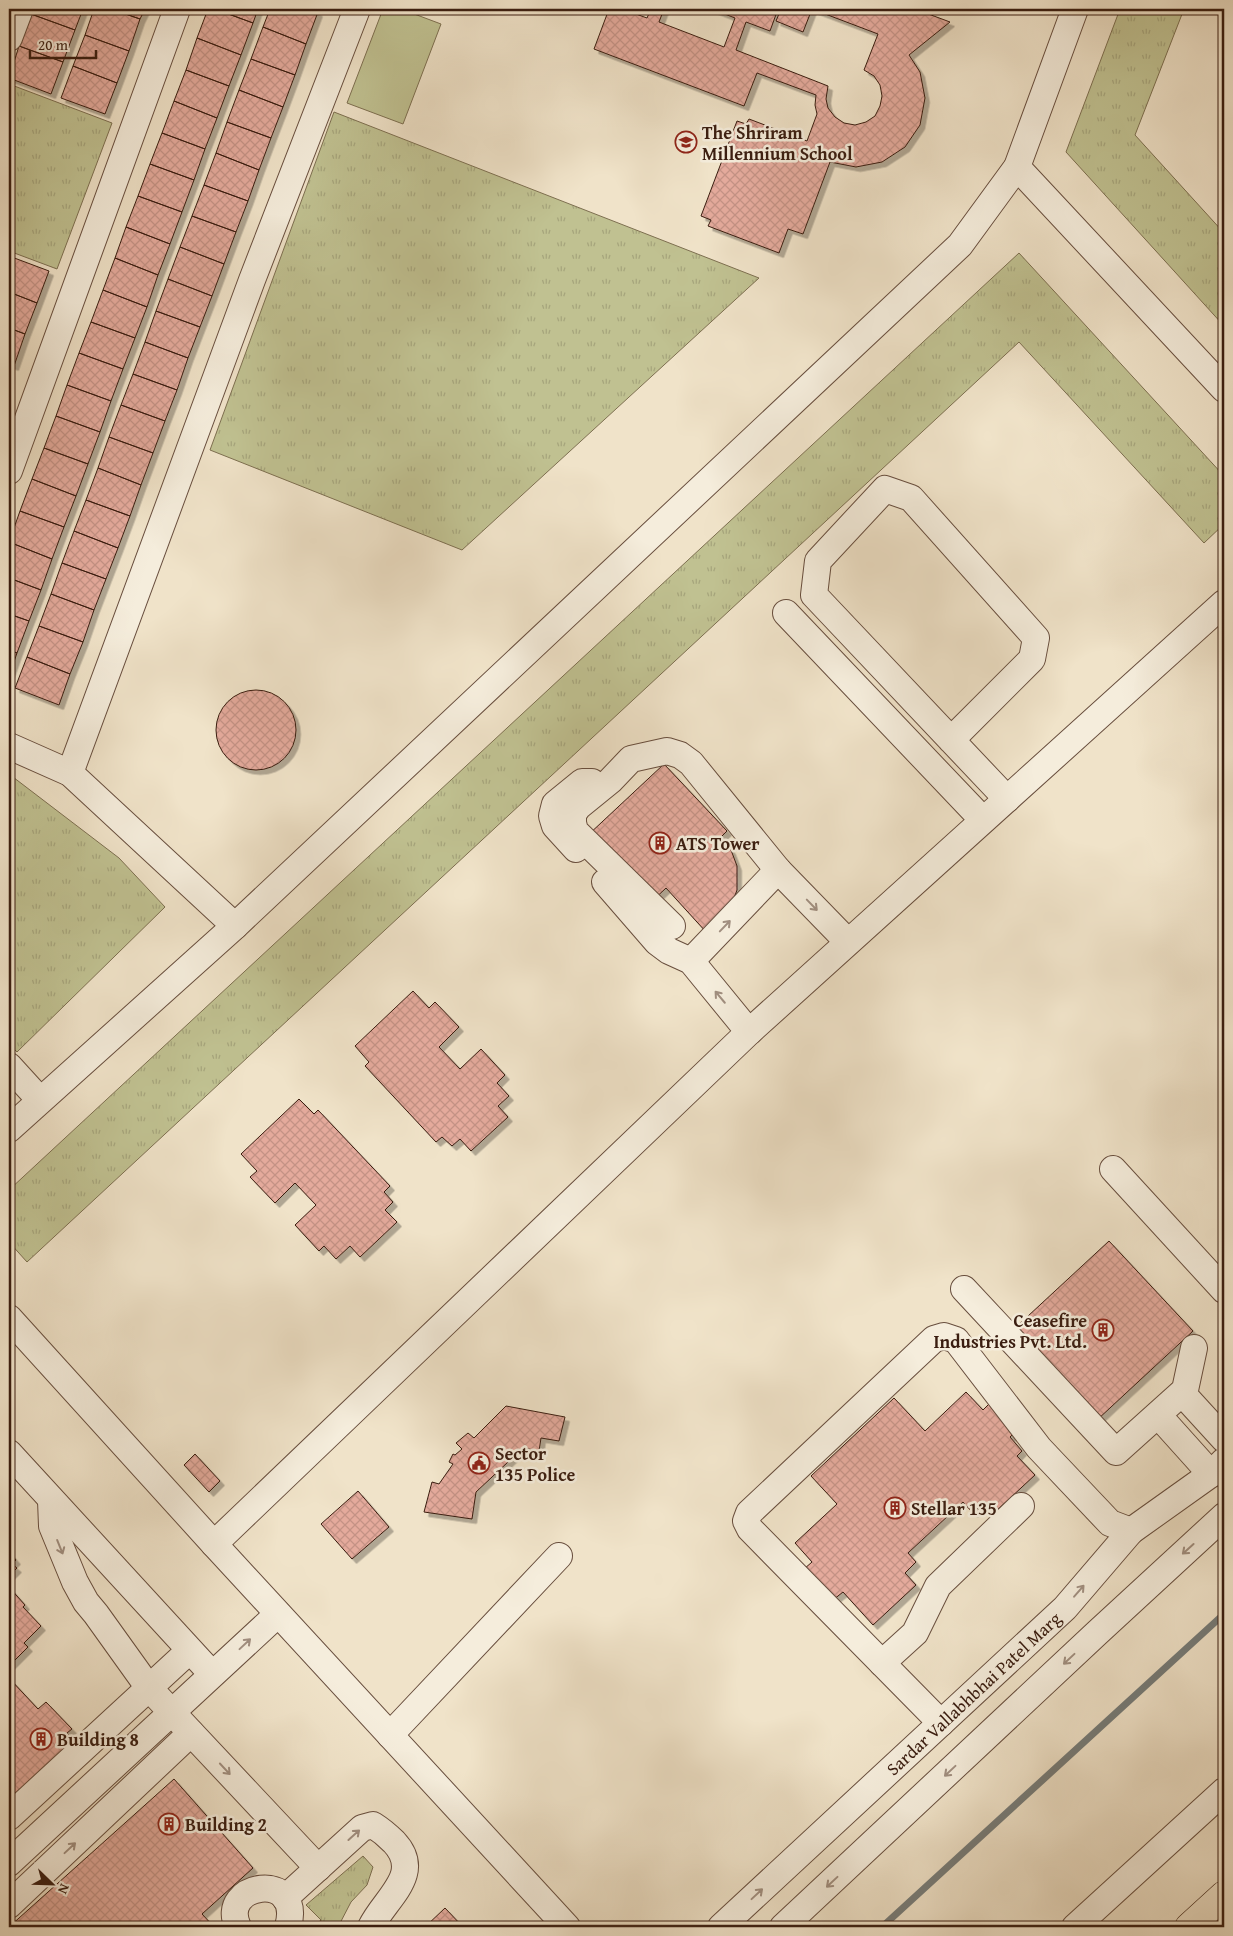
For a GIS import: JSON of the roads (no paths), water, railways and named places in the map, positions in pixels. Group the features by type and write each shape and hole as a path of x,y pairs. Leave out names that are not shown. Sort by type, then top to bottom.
{"highway":[{"path":"1189,1927 1224,1895"}],"street":[{"path":"9,38 20,9"},
{"path":"9,471 177,9"},
{"path":"70,774 252,280 357,9"},
{"path":"9,1128 235,926 960,245 1017,167 1071,10"},
{"path":"1017,167 1224,390"},
{"path":"951,740 1032,660 1036,638 911,498 885,489 818,562 814,595 951,740 1007,799"},
{"path":"214,1544 749,1032 1224,603"},
{"path":"786,613 983,820"},
{"path":"9,746 70,774 235,926"},
{"path":"672,926 576,831 573,823 573,814 578,807 610,781 631,760 667,751 680,754 690,763 778,870 848,942"},
{"path":"610,781 582,782 555,804 552,816 555,826 657,942 669,951 691,962 749,1032"},
{"path":"691,962 778,870"},
{"path":"9,1066 40,1100"},
{"path":"1113,1170 1224,1290"},
{"path":"964,1289 1116,1452 1185,1390 1194,1348"},
{"path":"9,1318 278,1614 567,1927"},
{"path":"941,1723 750,1529 746,1521 749,1513 934,1339 944,1336 956,1340 1039,1448 1110,1523 1132,1531"},
{"path":"1182,1393 1224,1439"},
{"path":"1158,1415 1217,1467"},
{"path":"9,1453 21,1473 51,1500 212,1674"},
{"name":"Sardar Vallabhbhai Patel Marg","path":"721,1927 1065,1608 1132,1531 1217,1467"},
{"path":"51,1500 52,1526 75,1582 86,1602 149,1688 318,1868"},
{"path":"882,1663 915,1633 938,1586 1021,1506"},
{"path":"783,1927 1224,1516"},
{"path":"390,1735 559,1556"},
{"path":"9,1863 278,1614"},
{"path":"9,1817 189,1651"},
{"path":"9,1905 191,1733"},
{"path":"1075,1927 1224,1791"},
{"path":"285,1898 362,1828 373,1825 383,1831 402,1851 406,1864 404,1876 398,1888 371,1927"},
{"path":"238,1927 235,1914 238,1903 245,1894 254,1889 265,1887 276,1890 285,1898 290,1906 291,1917 288,1927"}],"waterway":[{"path":"882,1927 1224,1614"}],"place":[{"name":"The Shriram Millennium School","path":"686,142"},
{"name":"ATS Tower","path":"660,843"},
{"name":"Ceasefire Industries Pvt. Ltd.","path":"1103,1330"},
{"name":"Sector 135 Police","path":"479,1463"},
{"name":"Stellar 135","path":"895,1508"},
{"name":"Building 8","path":"41,1739"},
{"name":"Building 2","path":"169,1824"}]}
